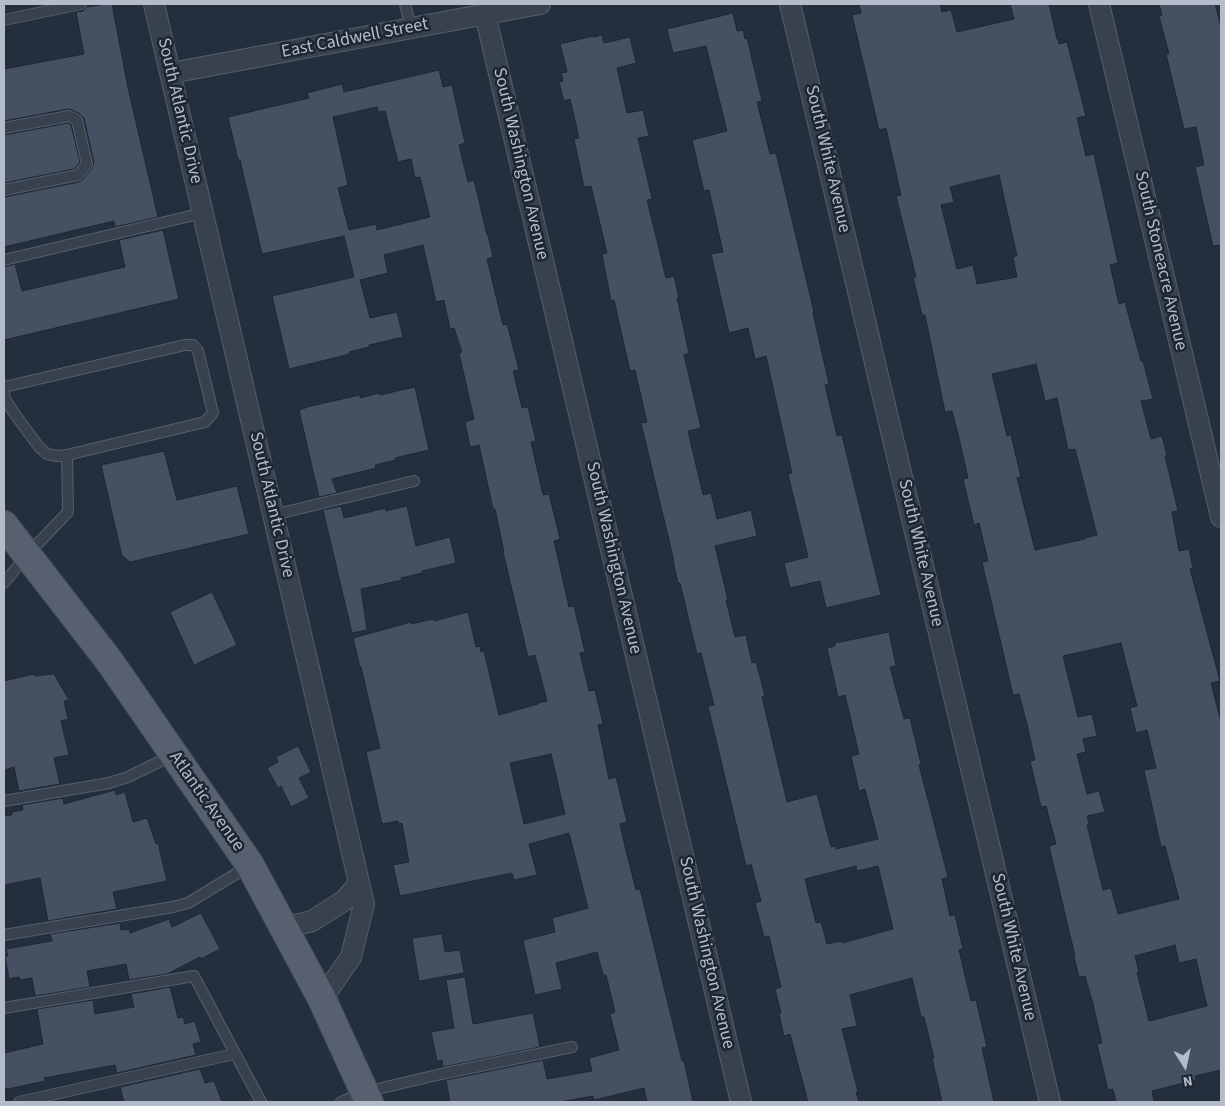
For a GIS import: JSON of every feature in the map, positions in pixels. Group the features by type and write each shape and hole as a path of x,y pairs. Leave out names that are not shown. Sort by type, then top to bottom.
{"main road":[{"name":"Atlantic Avenue","path":"4,525 110,662 250,865 322,999 359,1099"}],"street":[{"name":"South Atlantic Drive","path":"154,4 364,904 351,957 322,999"},
{"name":"East Caldwell Street","path":"171,73 540,4"},
{"name":"South White Avenue","path":"790,4 1050,1102"},
{"name":"South Stoneacre Avenue","path":"1099,4 1221,518"},
{"name":"South Washington Avenue","path":"486,14 741,1102"},
{"path":"284,928 312,921 345,900 359,882"}],"lane":[{"path":"4,20 81,4"},
{"path":"405,4 411,28"},
{"path":"4,128 69,116 77,120 87,164 78,175 4,190"},
{"path":"4,260 203,213"},
{"path":"4,387 185,345 193,345 198,351 213,413 204,422 57,456 47,454 38,447 14,414 5,399 4,393"},
{"path":"4,582 68,512 67,455"},
{"path":"273,515 414,481"},
{"path":"4,801 109,783 128,777 174,755"},
{"path":"4,934 188,903 250,865"},
{"path":"4,1008 194,976 261,1102"},
{"path":"359,1099 441,1074 572,1047"},
{"path":"19,1102 234,1054"}],"building":[{"path":"112,4 128,88 158,217 115,227 114,221 4,247 4,197 79,182 92,168 94,163 84,118 72,110 68,109 4,121 4,69 84,54 76,12 83,11 87,7"},
{"path":"859,4 940,4 942,12 951,10 957,32 1014,19 1010,4 1049,4 1059,44 1067,42 1086,116 1077,118 1086,156 1094,154 1118,263 1110,265 1119,304 1125,302 1153,399 1141,401 1151,439 1162,436 1178,511 1172,512 1179,551 1189,549 1193,568 1190,569 1220,681 1211,683 1221,722 1221,1070 1195,1076 1196,1080 1152,1091 1154,1102 1116,1102 1113,1089 1108,1090 1097,1044 1102,1043 1093,1004 1085,976 1079,977 1049,846 1056,844 1046,806 1041,807 1030,761 1035,760 1027,724 1019,694 1013,695 982,562 988,561 979,523 974,525 963,479 968,478 959,438 952,411 945,412 925,315 922,315 913,277 916,277 896,196 901,195 886,128 879,130 852,15 861,13","holes":["999,175 1017,256 1013,257 1017,277 977,284 973,265 957,269 941,205 954,202 950,187","1036,364 1045,401 1057,398 1068,450 1075,449 1097,535 1035,550 1017,478 1021,477 1011,435 1007,436 992,374","1121,643 1137,706 1130,708 1136,733 1147,730 1156,768 1144,770 1161,847 1165,846 1179,899 1118,914 1111,888 1103,890 1087,825 1089,824 1087,816 1105,812 1099,791 1087,794 1077,754 1086,752 1083,739 1097,736 1092,714 1078,717 1063,656","1175,945 1179,963 1196,959 1207,1006 1149,1021 1135,956"]},
{"path":"1159,4 1215,4 1221,27 1221,245 1213,246 1195,167 1204,165 1196,127 1184,129 1166,54 1169,54 1159,16 1162,15"},
{"path":"733,13 737,31 743,30 745,39 747,38 762,101 757,102 770,154 776,153 814,312 829,384 825,385 837,436 842,435 881,595 826,608 820,581 790,588 784,563 808,557 788,474 792,473 766,356 755,359 748,328 729,333 711,254 723,252 709,190 704,191 692,140 727,131 706,46 673,53 667,29"},
{"path":"602,35 604,43 630,37 636,63 617,68 627,113 643,110 649,136 638,138 652,199 647,200 666,278 674,276 679,298 677,298 689,353 684,355 701,428 688,431 703,495 711,493 717,519 751,510 757,536 715,546 735,637 746,635 752,663 756,662 765,696 762,697 787,802 817,794 831,847 836,846 836,849 878,839 865,789 859,791 851,756 859,754 845,695 838,697 827,648 835,646 835,643 889,632 896,666 890,667 904,719 910,718 921,764 919,765 948,877 942,879 950,916 955,915 963,949 959,950 971,1001 976,1000 987,1047 982,1048 994,1102 942,1102 932,1058 934,1058 924,1017 921,1017 912,978 850,995 857,1026 842,1029 859,1102 808,1102 790,1034 784,1036 775,989 781,987 769,936 764,937 755,903 761,901 751,864 746,866 708,706 714,705 701,653 697,654 680,583 678,583 641,423 647,422 635,370 630,371 614,300 611,301 602,254 607,253 591,186 584,187 574,139 579,138 570,99 564,101 559,82 563,81 561,73 567,72 560,44","holes":["856,866 857,871 878,866 893,929 842,943 841,941 827,944 821,922 816,923 805,879"]},
{"path":"439,70 443,87 452,85 465,143 459,145 468,182 474,180 493,257 487,259 503,325 507,324 519,370 513,371 522,408 528,407 536,441 531,442 543,495 549,494 560,539 554,541 569,607 574,606 585,652 580,653 589,691 595,690 603,724 598,725 609,779 616,777 627,822 620,824 626,851 636,890 640,889 693,1102 647,1102 644,1088 594,1100 593,1096 560,1102 450,1102 446,1080 543,1060 547,1079 592,1071 589,1058 619,1050 610,1014 615,1012 606,975 603,975 597,952 556,963 562,989 535,995 523,940 555,932 552,918 588,908 569,833 529,844 537,875 514,880 512,873 400,896 393,865 409,862 402,823 399,824 398,821 382,824 366,752 380,748 353,638 411,622 411,624 433,619 434,621 468,612 476,647 480,646 481,652 484,651 499,715 547,701 535,655 528,657 479,445 470,447 465,422 474,419 459,353 462,352 454,328 450,329 444,300 436,302 423,245 384,255 388,273 360,280 370,318 397,312 403,337 369,345 369,347 349,352 350,354 289,369 272,296 354,277 344,236 262,254 228,117 309,98 307,93 342,84 344,92","holes":["377,107 378,112 385,111 398,162 411,159 415,178 420,177 430,217 377,230 376,224 349,230 338,188 348,185 333,117","551,754 565,814 524,824 510,763"]},
{"path":"68,123 71,125 80,162 74,169 4,183 4,135"},
{"path":"163,230 179,299 4,340 4,267 15,264 22,291 125,267 119,240"},
{"path":"415,387 429,450 395,458 396,460 375,465 376,468 332,479 337,493 319,497 299,410 360,395 360,398"},
{"path":"164,451 177,500 237,486 249,534 130,562 122,556 101,465"},
{"path":"341,506 344,518 386,508 386,511 407,506 416,546 450,537 456,563 422,571 422,573 401,578 402,580 361,589 367,630 352,633 323,510"},
{"path":"212,592 237,645 194,665 170,612"},
{"path":"34,674 35,676 54,674 69,700 64,701 68,719 61,721 69,755 54,758 60,784 19,791 14,767 4,770 4,681"},
{"path":"298,746 311,772 299,778 309,798 291,807 281,786 278,788 267,768 278,762 276,757"},
{"path":"115,790 116,795 125,792 133,822 147,818 156,844 158,843 167,881 113,892 117,909 48,921 40,878 4,885 4,816 23,810 22,805 63,798 64,804"},
{"path":"201,913 220,949 167,974 129,980 126,964 87,971 90,987 35,996 32,978 20,980 19,977 9,979 5,956 8,956 6,949 52,941 50,934 120,923 121,930 129,929 130,933 169,919 172,927"},
{"path":"442,934 445,952 460,950 464,973 419,981 412,938"},
{"path":"465,977 473,1024 533,1013 540,1047 443,1067 442,1060 437,1061 431,1032 454,1028 446,980"},
{"path":"170,987 178,1018 183,1017 185,1024 195,1021 201,1042 193,1044 196,1055 117,1073 115,1065 44,1078 45,1081 4,1089 4,1053 43,1044 37,1009 93,1000 95,1014 134,1007 131,994"},
{"path":"200,1069 205,1083 214,1081 222,1102 124,1102 120,1087"}]}
